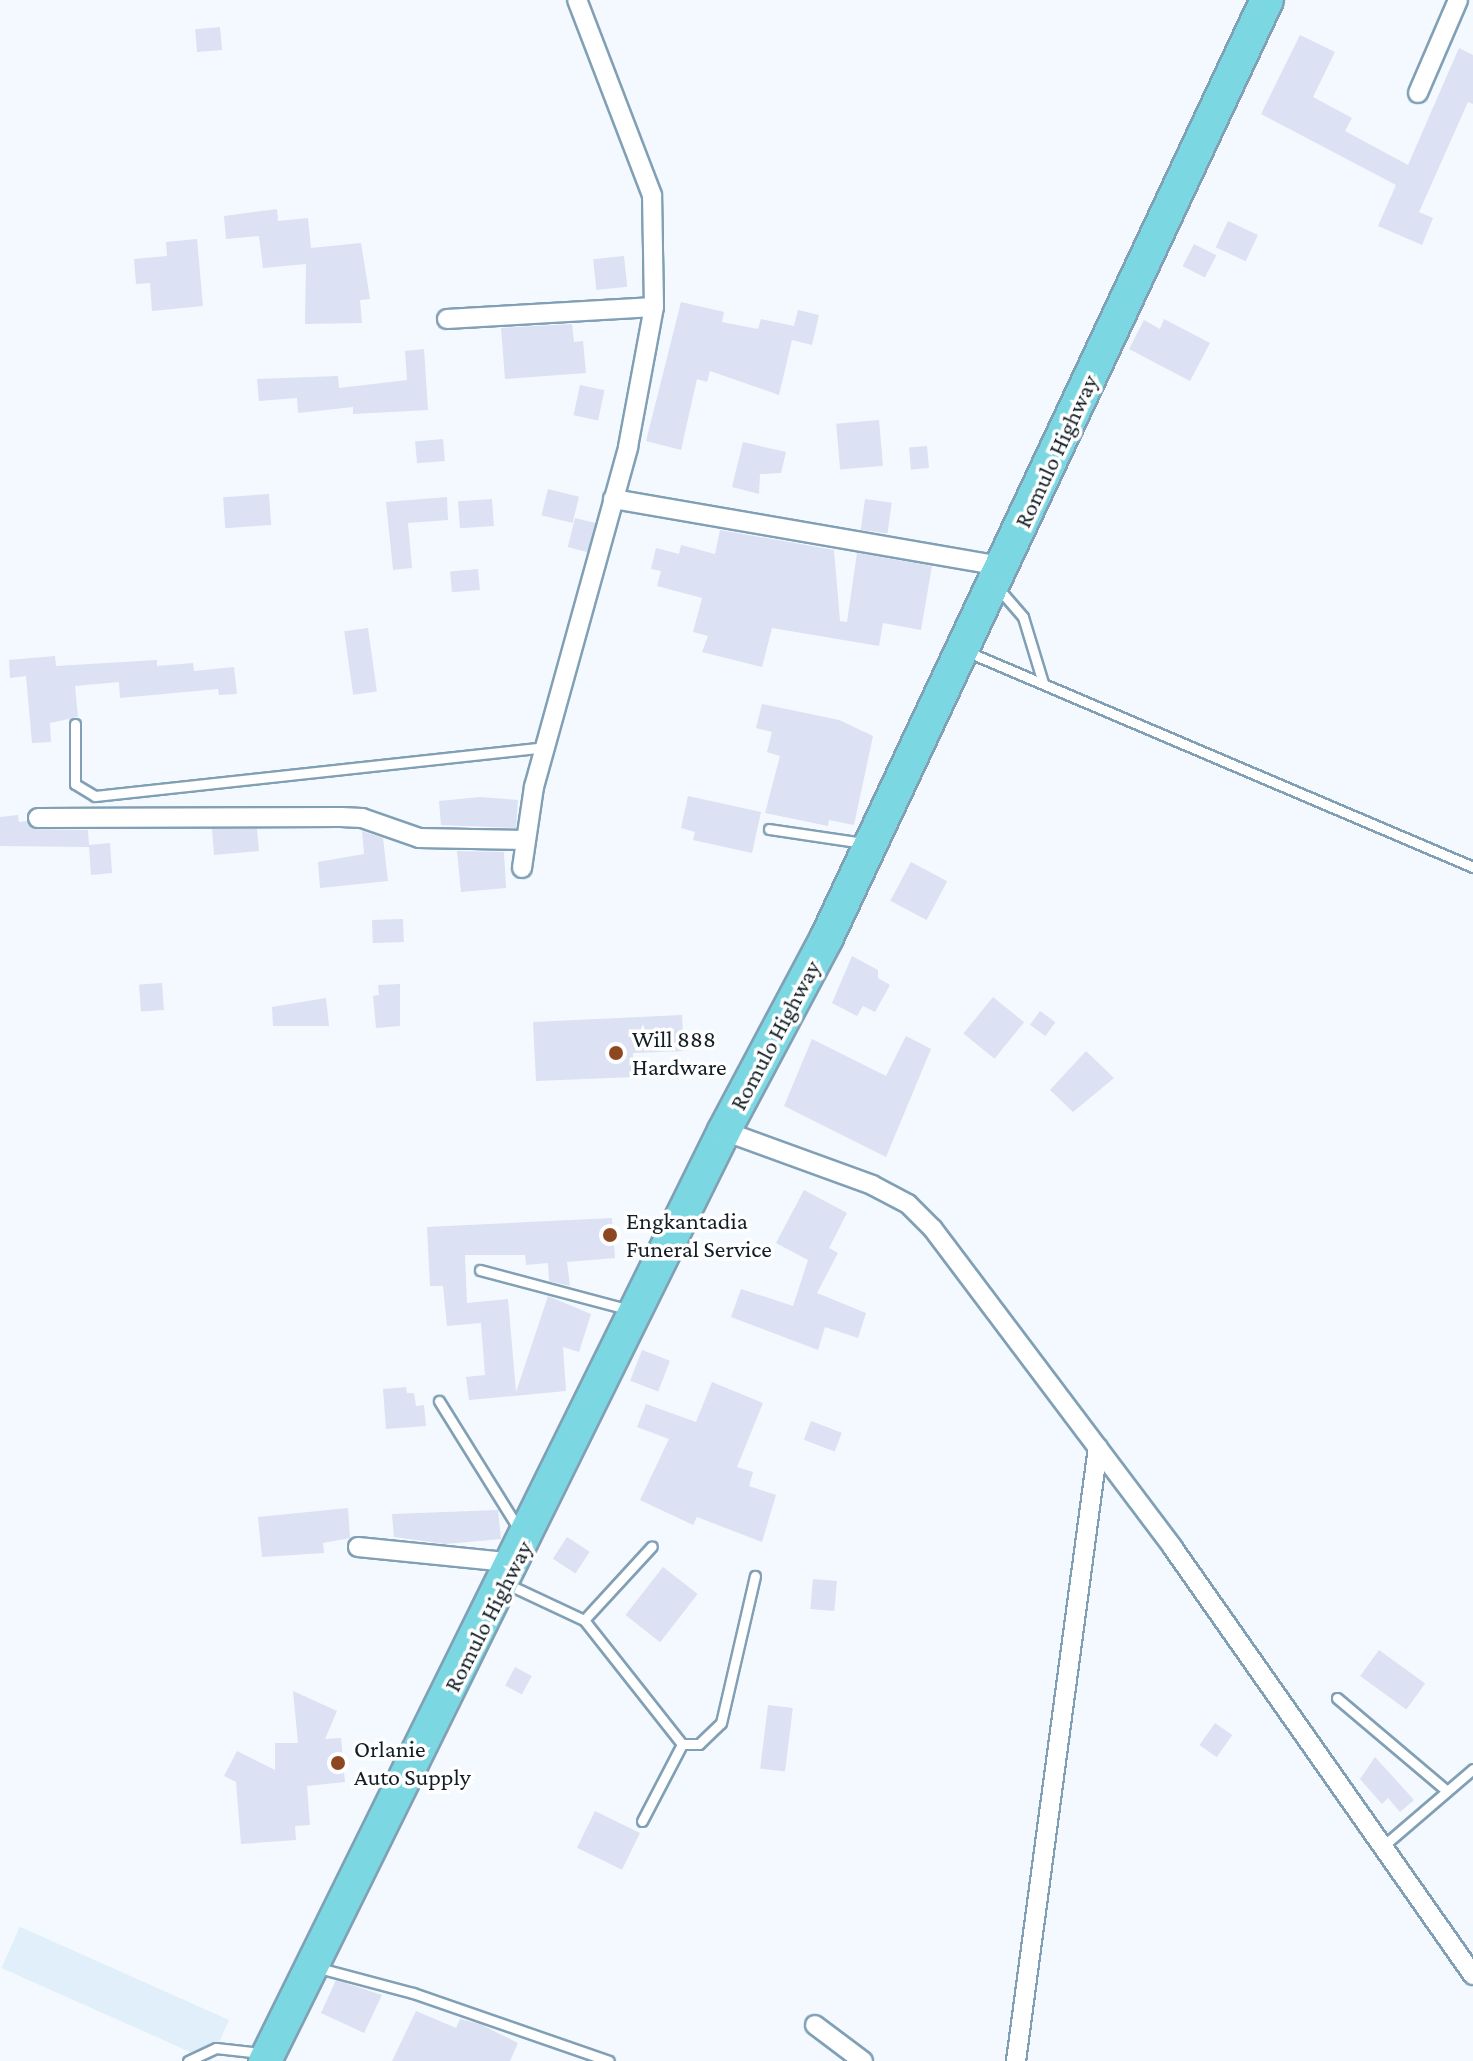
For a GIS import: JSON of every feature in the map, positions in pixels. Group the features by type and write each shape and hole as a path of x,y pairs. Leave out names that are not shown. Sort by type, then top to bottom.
{"highway":[{"name":"Romulo Highway","path":"267,2058 515,1562 724,1131 872,844 1267,0"}],"street":[{"path":"522,868 544,747 640,398 654,307 652,195 577,0"},
{"path":"1418,93 1458,0"},
{"path":"447,319 654,307"},
{"path":"613,499 997,575"},
{"path":"38,818 341,817 362,818 419,838 525,840"},
{"path":"724,1131 872,1185 908,1204 979,1288 1098,1447 1473,1975"},
{"path":"1016,2061 1098,1447"},
{"path":"358,1547 515,1562"},
{"path":"815,2025 856,2059"}],"lane":[{"path":"997,575 1023,617 1043,683"},
{"path":"965,650 1473,867"},
{"path":"75,724 75,784 95,796 544,747"},
{"path":"769,829 872,844"},
{"path":"480,1270 637,1311"},
{"path":"439,1401 515,1562 584,1620 682,1744"},
{"path":"584,1620 652,1546"},
{"path":"682,1744 699,1744 721,1723 755,1576"},
{"path":"1337,1698 1447,1791"},
{"path":"642,1821 682,1744"},
{"path":"1382,1847 1473,1769"},
{"path":"313,1966 413,1993 609,2061"},
{"path":"188,2061 216,2048 267,2058"}],"shaded area":[{"path":"20,1927 229,2020 210,2061 1,1968"}],"building":[{"path":"220,27 222,50 197,52 195,29"},
{"path":"1300,35 1335,52 1313,97 1352,118 1345,131 1408,165 1459,48 1473,55 1473,104 1468,102 1419,212 1433,218 1422,245 1378,226 1396,185 1261,114"},
{"path":"277,209 278,221 308,218 311,248 361,243 370,299 360,300 362,323 305,324 306,264 263,268 259,236 226,239 224,216"},
{"path":"1228,221 1258,235 1246,261 1216,247"},
{"path":"197,239 203,306 152,311 150,283 136,284 134,259 167,256 166,242"},
{"path":"1194,244 1216,255 1205,278 1183,266"},
{"path":"624,256 627,287 596,290 593,259"},
{"path":"681,302 724,312 722,322 758,329 761,319 794,326 798,310 819,315 812,345 792,340 779,395 710,371 707,382 697,379 681,450 646,441"},
{"path":"1164,319 1210,343 1190,381 1129,349 1144,320 1160,329"},
{"path":"572,324 574,342 583,341 586,373 505,379 501,328"},
{"path":"424,349 428,410 353,414 353,407 298,413 297,398 259,401 257,379 338,376 339,388 407,380 405,351"},
{"path":"580,385 604,390 598,421 574,415"},
{"path":"879,420 883,466 840,470 836,424"},
{"path":"443,439 445,461 417,463 415,441"},
{"path":"743,442 786,452 781,473 760,474 759,494 732,487"},
{"path":"927,446 929,468 911,469 909,448"},
{"path":"548,489 579,497 573,523 541,515"},
{"path":"269,494 271,525 225,528 223,497"},
{"path":"447,497 448,520 408,523 412,568 393,570 386,502"},
{"path":"492,499 494,526 460,528 458,501"},
{"path":"865,499 892,503 887,533 861,530"},
{"path":"575,518 595,523 588,552 568,547"},
{"path":"720,530 834,550 840,621 847,622 857,553 932,566 921,630 883,623 879,646 772,628 762,667 702,652 708,636 693,632 702,598 657,586 661,571 651,569 656,548 679,554 681,545 715,554"},
{"path":"478,569 480,590 452,592 450,571"},
{"path":"368,628 377,691 353,695 344,631"},
{"path":"55,656 56,666 157,660 157,666 193,663 194,671 234,667 237,694 219,695 218,689 120,698 119,682 75,686 78,717 50,723 51,742 32,743 26,676 10,678 9,660"},
{"path":"762,704 839,720 873,736 854,825 829,820 828,826 765,813 780,756 767,752 772,732 756,728"},
{"path":"688,796 761,812 752,853 693,840 695,832 681,828"},
{"path":"480,797 518,800 516,828 441,825 439,801"},
{"path":"18,815 19,822 27,821 33,829 88,830 89,845 110,843 112,873 91,875 89,847 0,846 0,817"},
{"path":"212,829 257,829 259,851 214,855"},
{"path":"362,831 383,838 388,881 320,888 318,862 364,854"},
{"path":"457,851 504,852 506,888 461,892"},
{"path":"911,862 947,881 927,920 890,901"},
{"path":"403,919 404,942 373,943 372,920"},
{"path":"852,956 878,970 878,978 890,985 875,1012 863,1006 857,1016 832,1003"},
{"path":"162,983 164,1010 141,1012 139,985"},
{"path":"400,984 400,1026 376,1028 373,996 379,995 378,985"},
{"path":"993,997 1024,1022 995,1059 963,1034"},
{"path":"326,998 329,1026 273,1026 272,1007"},
{"path":"1040,1011 1055,1022 1045,1036 1030,1025"},
{"path":"682,1015 684,1051 633,1053 634,1077 536,1081 533,1022"},
{"path":"906,1036 931,1049 886,1157 784,1106 812,1039 886,1076"},
{"path":"1086,1051 1114,1078 1073,1112 1050,1090"},
{"path":"804,1190 847,1213 829,1248 838,1253 817,1293 866,1313 858,1338 825,1327 818,1350 731,1317 741,1289 793,1306 808,1260 776,1243"},
{"path":"612,1218 615,1258 567,1262 570,1286 549,1281 548,1263 526,1265 525,1255 465,1255 467,1303 508,1299 516,1392 548,1296 591,1314 579,1352 563,1347 566,1391 469,1400 466,1377 485,1375 481,1323 447,1326 443,1286 430,1286 427,1227"},
{"path":"642,1350 670,1361 658,1392 630,1381"},
{"path":"712,1382 763,1403 737,1467 753,1472 749,1486 776,1495 762,1542 697,1517 693,1525 640,1500 669,1439 637,1427 646,1404 696,1422"},
{"path":"406,1387 407,1393 414,1393 416,1406 424,1405 426,1426 386,1429 383,1389"},
{"path":"811,1421 842,1433 835,1451 804,1440"},
{"path":"348,1508 350,1538 323,1543 324,1553 262,1557 258,1517"},
{"path":"498,1510 501,1539 445,1544 394,1537 392,1514"},
{"path":"567,1537 590,1552 575,1574 553,1559"},
{"path":"663,1567 698,1594 660,1642 625,1615"},
{"path":"813,1579 837,1581 834,1611 810,1609"},
{"path":"1379,1650 1425,1684 1406,1709 1360,1676"},
{"path":"515,1667 532,1676 522,1694 505,1686"},
{"path":"293,1691 337,1711 325,1739 341,1738 345,1782 307,1786 310,1825 295,1826 296,1840 241,1844 236,1782 224,1776 237,1751 275,1770 275,1743 298,1743"},
{"path":"768,1705 793,1708 785,1772 760,1769"},
{"path":"1215,1723 1232,1735 1217,1757 1200,1745"},
{"path":"1375,1757 1414,1800 1400,1812 1388,1798 1382,1804 1360,1779"},
{"path":"595,1811 640,1833 622,1870 577,1848"},
{"path":"336,1980 382,1995 364,2033 321,2013"},
{"path":"416,2011 456,2028 460,2019 480,2024 518,2043 510,2061 392,2061"}],"place":[{"name":"Will 888 Hardware","path":"616,1053"},
{"name":"Engkantadia Funeral Service","path":"610,1235"},
{"name":"Orlanie Auto Supply","path":"338,1763"}]}
